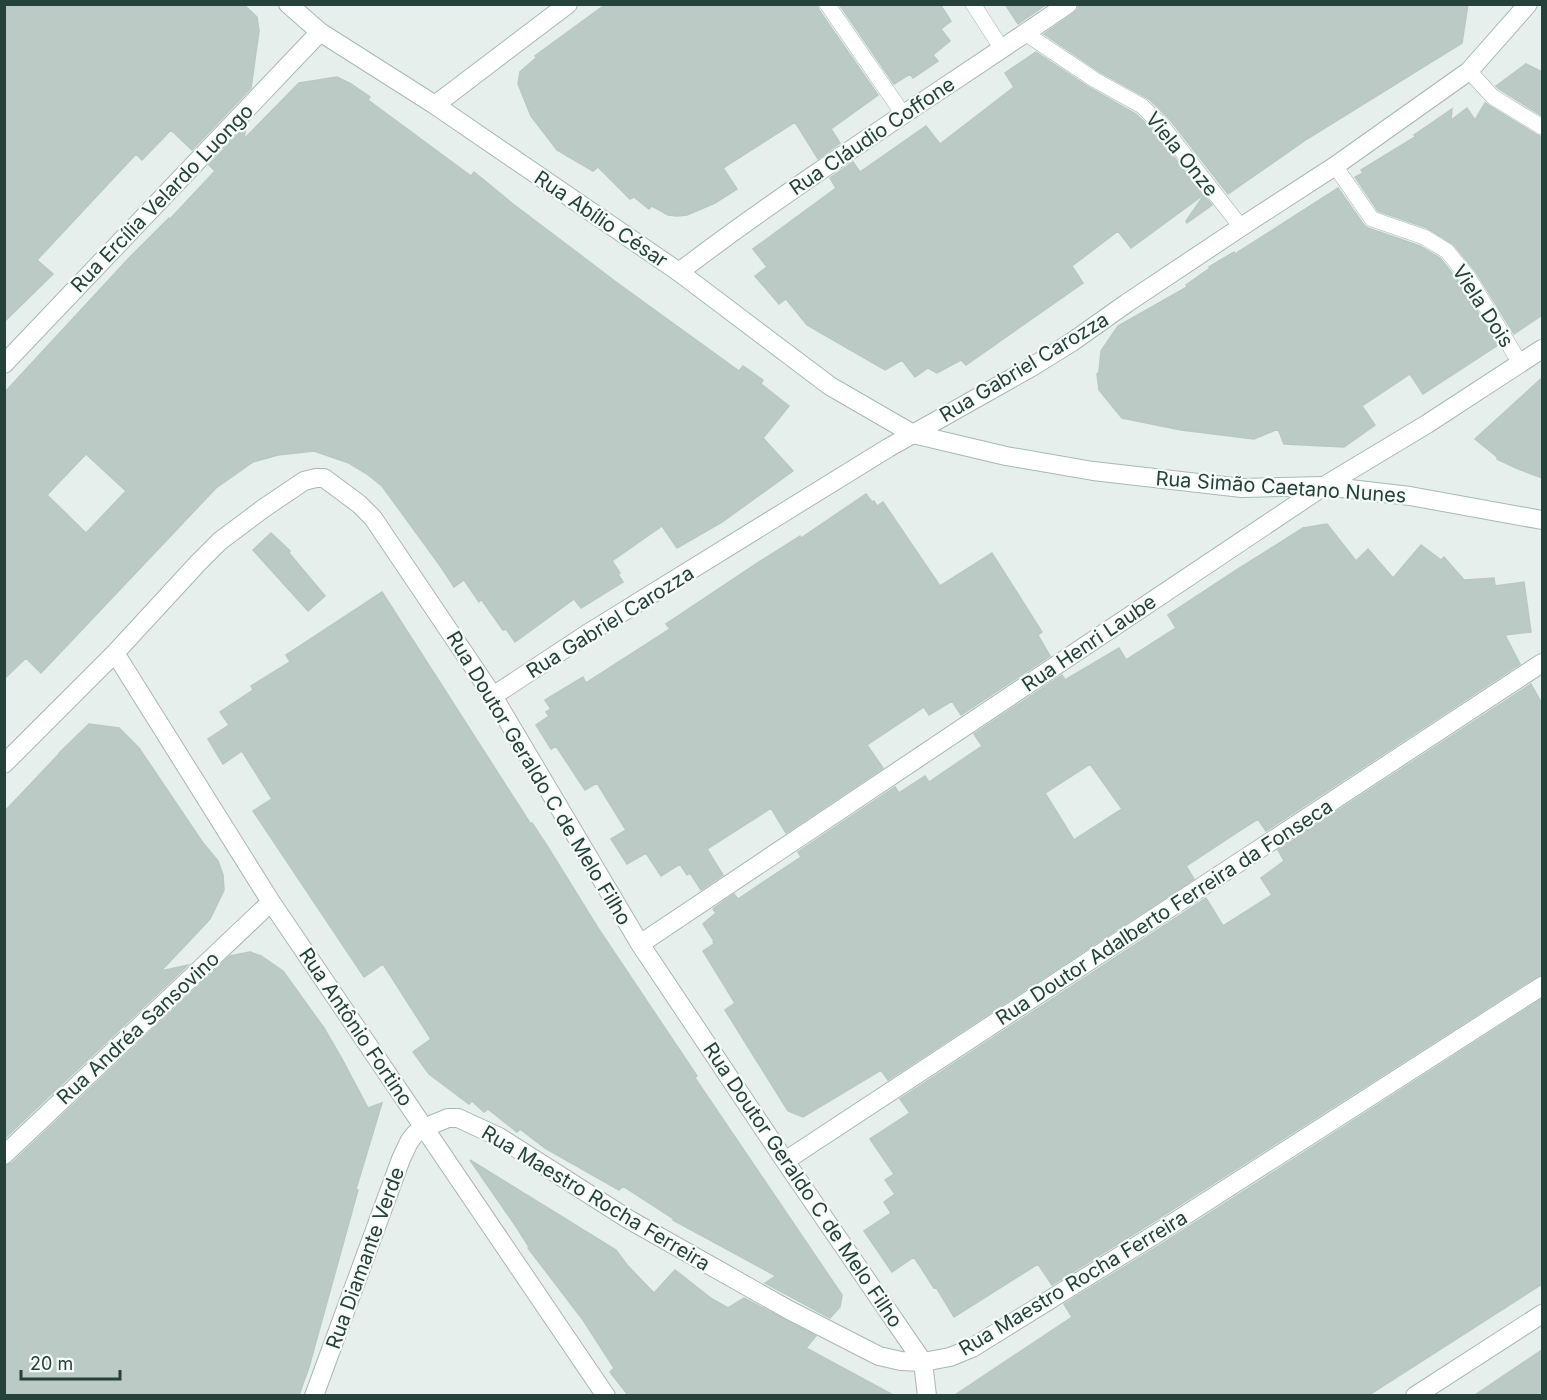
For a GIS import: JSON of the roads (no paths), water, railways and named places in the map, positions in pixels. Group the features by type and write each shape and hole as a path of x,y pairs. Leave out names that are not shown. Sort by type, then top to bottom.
{"street":[{"name":"Rua Abílio César","path":"288,4 320,32 435,105 679,272 830,386 913,434"},
{"path":"435,105 568,4"},
{"name":"Rua Cláudio Coffone","path":"679,272 735,229 1068,4"},
{"name":"Rua Gabriel Carozza","path":"494,696 597,628 913,434 1072,342 1335,166 1469,71 1528,4"},
{"path":"1535,4 1542,8"},
{"name":"Rua Ercília Velardo Luongo","path":"4,364 320,32"},
{"name":"Rua Henri Laube","path":"640,944 1324,486 1427,424 1542,349"},
{"name":"Rua Simão Caetano Nunes","path":"913,434 1006,456 1093,471 1242,488 1324,486 1410,496 1542,520"},
{"name":"Rua Doutor Geraldo C de Melo Filho","path":"4,765 115,653 220,541 304,481 324,478 359,504 373,518 494,696 640,944 923,1362 927,1395"},
{"name":"Rua Antônio Fortino","path":"115,653 271,902 606,1395"},
{"name":"Rua Doutor Adalberto Ferreira da Fonseca","path":"785,1161 1542,663"},
{"name":"Rua Andréa Sansovino","path":"4,1155 271,902"},
{"name":"Rua Maestro Rocha Ferreira","path":"424,1128 453,1117 489,1132 628,1219 789,1310 879,1356 901,1361 923,1362 950,1357 972,1348 1170,1226 1542,986"},
{"name":"Rua Diamante Verde","path":"315,1395 400,1159 415,1134 424,1128"},
{"path":"1415,1395 1542,1314"}],"lane":[{"path":"827,4 903,114"},
{"path":"972,4 1002,49"},
{"name":"Viela Onze","path":"1025,33 1095,80 1142,106 1162,127 1241,227"},
{"path":"1469,71 1493,97 1542,127"},
{"name":"Viela Dois","path":"1335,166 1372,219 1424,237 1447,250 1467,277 1520,363"}]}
